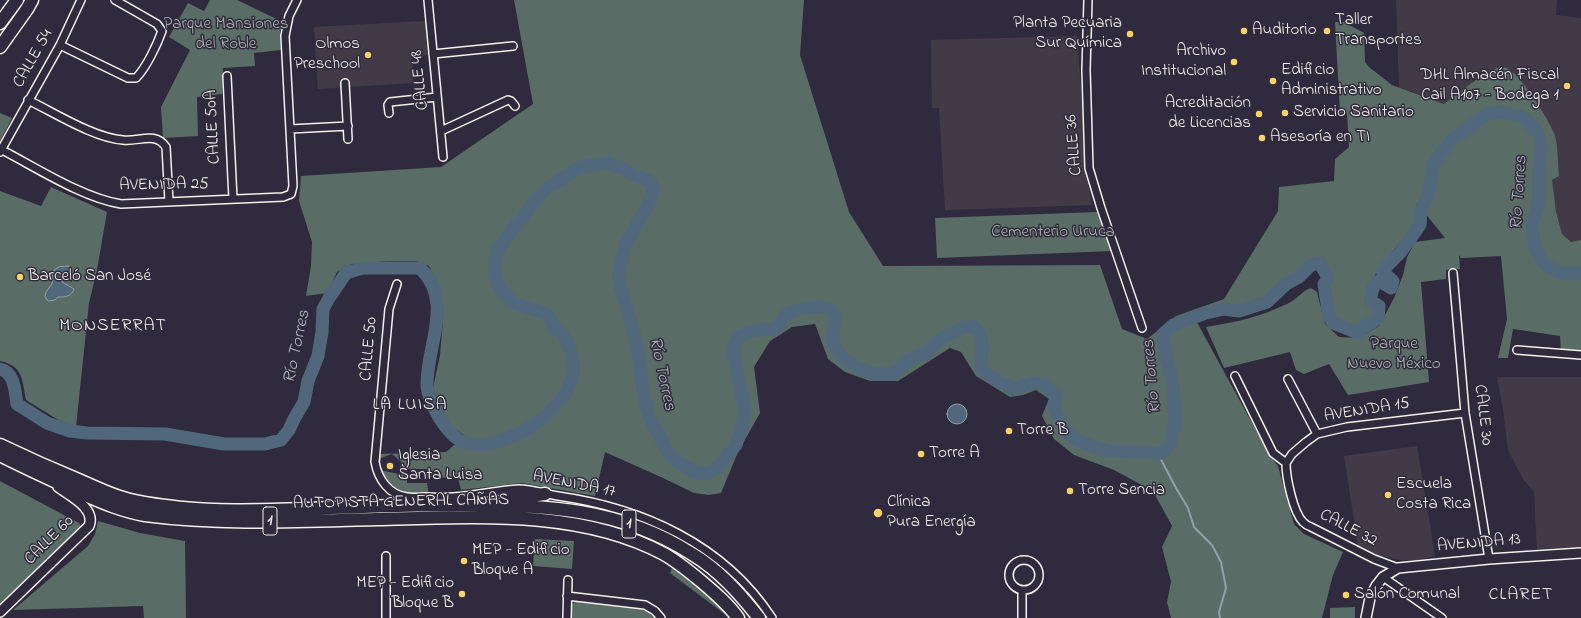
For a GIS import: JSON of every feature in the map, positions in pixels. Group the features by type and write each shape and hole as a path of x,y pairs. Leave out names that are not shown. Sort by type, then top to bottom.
{"highway":[{"path":"0,23 17,0"},
{"path":"0,47 31,3"},
{"name":"AUTOPISTA GENERAL CAÑAS","path":"0,445 38,463 122,498 150,504 184,508 251,511 506,505 554,508 609,517 641,528 693,554 767,617"},
{"name":"AUTOPISTA GENERAL CAÑAS","path":"0,455 100,502 142,514 185,519 254,522 424,518 521,518 553,521 588,527 633,540 665,554 713,590 738,618"},
{"path":"468,505 545,494"}],"street":[{"name":"CALLE 54","path":"1,151 28,100 60,45 81,0"},
{"path":"60,45 128,78 136,78 141,73 162,30 157,24 115,0"},
{"path":"297,0 288,16 285,36 290,129 348,126"},
{"name":"CALLE 48","path":"428,0 443,157"},
{"name":"CALLE 36","path":"1088,0 1086,70 1089,168 1142,328"},
{"path":"433,54 513,46"},
{"name":"CALLE 50A","path":"227,76 233,199"},
{"path":"345,83 348,138"},
{"path":"389,113 388,105 390,102 437,97"},
{"path":"28,100 102,137 124,141 156,138 162,141 166,147 169,202"},
{"path":"441,131 508,100 515,106"},
{"name":"AVENIDA 25","path":"1,151 104,202 121,204 283,197 290,194 293,186 290,129"},
{"name":"CALLE 30","path":"1453,274 1464,413 1489,559"},
{"name":"CALLE 50","path":"397,284 389,309 375,462 379,476 384,484 395,493 407,498"},
{"path":"1517,350 1581,354"},
{"path":"1235,376 1273,453 1286,463"},
{"path":"1288,379 1317,434"},
{"name":"AVENIDA 15","path":"1286,463 1292,454 1317,434 1347,427 1464,413"},
{"name":"CALLE 32","path":"1286,463 1286,473 1296,509 1302,521 1374,559 1398,568"},
{"name":"CALLE 60","path":"0,612 84,531 90,523 90,517 86,509 44,477"},
{"name":"AVENIDA 17","path":"407,498 453,498 521,489 607,505 646,518 707,550 735,573 767,617"},
{"name":"AVENIDA 13","path":"1383,577 1398,568 1489,559 1581,553"},
{"path":"386,556 386,618"},
{"path":"1019,561 1028,561 1036,566 1038,571 1038,580 1030,589 1022,590 1013,585 1009,577 1010,572 1019,561"},
{"path":"1366,618 1370,598 1376,586 1383,577 1442,618"},
{"path":"567,618 568,580"},
{"path":"1022,590 1022,618"},
{"path":"567,596 645,605 661,618"}],"shaded area":[{"path":"1396,0 1557,0 1556,15 1581,18 1581,266 1444,104 1399,87"},
{"name":"Olmos Preschool","path":"426,21 430,55 411,57 414,83 318,89 314,27"},
{"path":"1077,36 1088,183 1092,205 945,210 939,108 932,108 931,40"},
{"path":"1497,377 1581,377 1581,547 1537,549 1534,492 1523,479 1508,450"},
{"name":"Escuela Costa Rica","path":"1417,446 1435,556 1419,560 1401,560 1372,554 1358,547 1344,456"}],"green space":[{"name":"Parque Mansiones del Roble","path":"210,0 237,0 283,22 280,32 281,50 254,53 255,66 223,68 222,94 197,97 198,136 163,138 161,107 190,50 169,37 188,3 204,11"},
{"name":"Parque Nuevo México","path":"514,0 804,0 800,55 849,212 883,266 1100,265 1122,329 1147,339 1176,316 1224,299 1278,211 1279,187 1334,181 1335,159 1349,147 1347,113 1340,113 1335,22 1344,22 1364,33 1365,62 1369,67 1392,85 1444,104 1482,76 1497,68 1503,67 1517,76 1532,96 1546,117 1555,137 1559,176 1552,180 1556,212 1562,234 1571,242 1581,240 1581,352 1561,353 1560,336 1513,329 1508,358 1498,358 1507,319 1501,256 1461,258 1459,255 1460,269 1446,270 1446,279 1421,282 1429,382 1348,395 1329,364 1304,374 1296,370 1290,352 1224,368 1206,327 1238,321 1268,312 1289,303 1311,288 1317,292 1325,324 1339,337 1359,338 1379,326 1394,298 1403,275 1407,257 1415,242 1445,238 1417,203 1414,226 1377,270 1367,298 1375,309 1373,318 1355,328 1340,320 1333,313 1328,286 1333,280 1321,260 1312,261 1265,299 1239,307 1224,306 1193,315 1269,454 1278,466 1294,524 1304,534 1343,552 1333,575 1322,618 1171,618 1167,602 1171,582 1162,547 1172,526 1153,491 1114,470 1074,455 1054,439 1042,416 1049,399 1036,390 1023,395 1010,397 976,376 961,352 950,348 898,381 870,381 845,372 828,359 815,324 792,327 770,341 754,367 760,413 738,452 721,493 709,495 694,493 605,452 595,496 522,483 461,490 458,478 427,477 427,469 407,469 407,483 427,483 429,494 415,494 400,491 391,484 380,470 399,474 401,462 392,454 381,458 379,469 378,454 446,452 465,436 450,425 440,407 433,388 440,355 443,320 439,288 429,266 416,261 389,261 352,264 337,272 327,293 306,296 311,266 312,242 299,201 301,176 441,167 533,104"},
{"path":"0,113 12,118 0,141"},
{"path":"51,187 107,212 97,270 89,303 76,427 60,421 26,400 20,374 13,366 0,361 0,191 41,206"},
{"name":"Cementerio Uruca","path":"1097,212 1113,251 937,258 935,218"},
{"path":"0,481 79,523 82,529 0,607"},
{"path":"98,521 140,533 185,541 186,618 144,618 143,606 13,610 88,546 95,534"},
{"path":"535,539 574,541 572,569 533,566"},
{"path":"674,563 701,585 733,618 730,618 670,573"},
{"path":"576,601 632,607 645,610 655,618 571,618 571,605"},
{"path":"1355,607 1355,618 1330,618 1330,608"}],"water":[{"path":"69,266 71,273 62,279 62,282 74,289 73,292 68,296 58,297 55,300 48,301 45,297 46,292 52,284 53,271 59,267"},
{"path":"953,404 961,404 967,410 967,418 961,424 953,424 947,418 947,410"}],"waterway":[{"name":"Río Torres","path":"0,369 9,374 11,378 15,388 17,404 47,423 70,431 87,433 165,434 224,444 265,444 281,440 289,430 304,402 308,381 318,356 322,332 323,309 346,273 363,268 420,268 430,281 436,295 436,324 427,386 434,407 448,430 462,442 481,445 504,440 533,426 558,403 571,382 573,376 573,364 565,339 555,328 548,316 544,313 515,303 502,291 496,280 495,274 495,262 498,249 543,191 581,167 607,163 649,181 654,189 650,201 626,244 619,270 619,281 634,334 639,357 643,391 649,416 663,443 674,459 697,473 709,473 718,467 736,445 742,426 745,411 733,352 734,344 738,339 749,332 777,329 786,315 797,310 811,307 825,308 831,310 835,314 833,342 840,354 845,359 857,367 879,374 895,373 909,360 925,353 942,338 965,327 973,326 980,335 982,345 980,367 996,380 1015,389 1031,383 1043,384 1056,395 1054,407 1064,430 1076,440 1107,451 1149,452 1158,454 1164,451 1170,444 1175,424 1173,383 1166,358 1163,334 1173,325 1206,313 1224,309 1239,311 1267,302 1286,284 1299,277 1311,265 1320,263 1328,278 1324,284 1329,317 1333,323 1358,333 1378,318 1379,306 1371,301 1373,287 1379,281 1391,288 1393,281 1382,271 1400,253 1420,225 1421,211 1429,193 1433,164 1451,141 1488,114 1500,112 1522,117 1538,134 1541,145 1539,202 1532,225 1535,249 1544,263 1552,269 1562,273 1581,273"},
{"path":"1158,454 1188,508 1194,527 1212,545 1221,562 1226,588 1219,612 1220,618"}],"place":[{"name":"Auditorio","path":"1244,31"},
{"name":"Taller Transportes","path":"1327,31"},
{"name":"Planta Pecuaria Sur Química","path":"1130,34"},
{"name":"Olmos Preschool","path":"368,55"},
{"name":"Archivo Institucional","path":"1234,62"},
{"name":"Edificio Administrativo","path":"1273,81"},
{"name":"DHL Almacén Fiscal Cail A107 - Bodega 1","path":"1567,86"},
{"name":"Servicio Sanitario","path":"1285,113"},
{"name":"Acreditación de Licencias","path":"1259,114"},
{"name":"Asesoría en TI","path":"1262,138"},
{"name":"Barceló San José","path":"20,277"},
{"name":"Torre B","path":"1009,431"},
{"name":"Torre A","path":"921,454"},
{"name":"Iglesia Santa Luisa","path":"390,466"},
{"name":"Torre Sencia","path":"1070,491"},
{"name":"Escuela Costa Rica","path":"1388,495"},
{"name":"Clínica Pura Energía","path":"878,513"},
{"name":"MEP - Edificio Bloque A","path":"464,561"},
{"name":"MEP - Edificio Bloque B","path":"462,594"},
{"name":"Salón Comunal","path":"1346,595"}],"district":[{"name":"MONSERRAT","path":"113,327"},
{"name":"LA LUISA","path":"410,406"},
{"name":"CLARET","path":"1521,596"}]}
